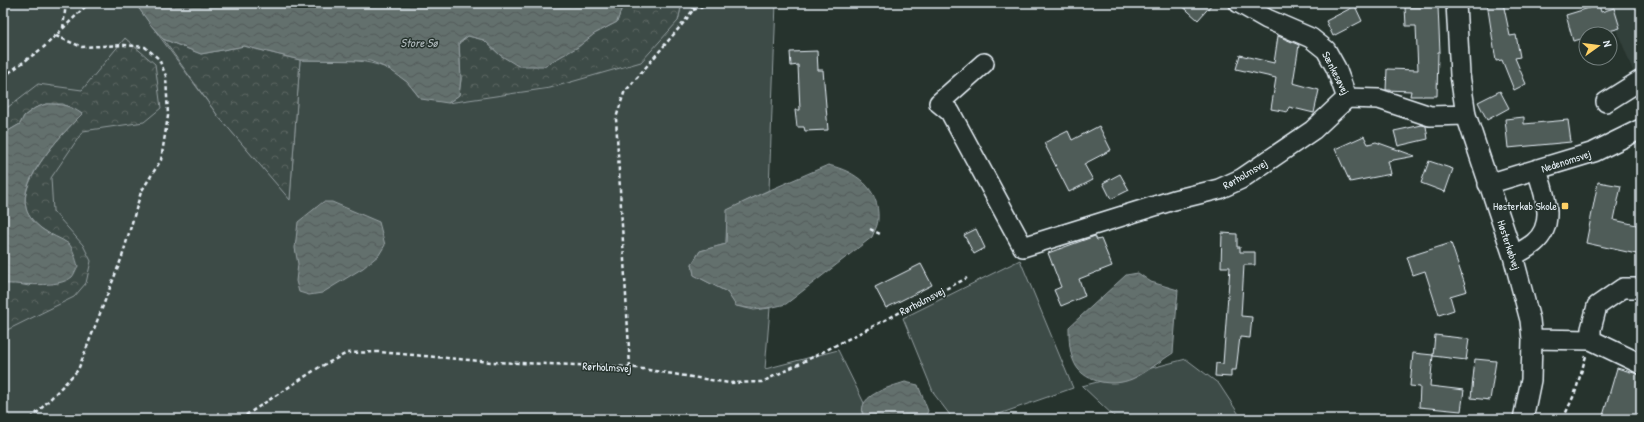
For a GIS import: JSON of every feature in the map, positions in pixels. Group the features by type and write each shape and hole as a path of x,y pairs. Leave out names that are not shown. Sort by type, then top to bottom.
{"street":[{"name":"Sænkesøvej","path":"1240,3 1267,19 1311,38 1326,50 1336,68 1347,98 1379,100 1430,116 1466,115"},
{"name":"Høsterkøbvej","path":"1456,3 1460,75 1466,115 1513,256 1526,300 1532,339 1531,380 1522,419"},
{"name":"Rørholmsvej","path":"984,63 939,103 950,112 1023,247 1174,200 1219,189 1240,179 1313,130 1347,98"},
{"path":"1606,102 1641,80"},
{"name":"Nedenomsvej","path":"1488,184 1594,152 1641,129"},
{"path":"1513,256 1535,242 1547,224 1547,201 1537,170"},
{"path":"1591,340 1591,329 1597,306 1624,288 1641,288"},
{"path":"1532,339 1591,340 1641,364"}],"path":[{"path":"63,29 66,3"},
{"path":"3,77 44,47 89,3"},
{"path":"693,3 693,10"},
{"path":"630,368 616,118 624,93 693,10 708,5 766,3"},
{"path":"31,419 78,370 122,257 140,192 161,160 168,116 166,76 159,59 145,47 124,45 82,47 56,36"},
{"path":"870,229 880,234"},
{"name":"Rørholmsvej","path":"240,419 318,368 348,353 379,352 492,362 630,368 729,383 762,382 967,278"},
{"path":"1564,419 1575,393 1591,340"}],"shaded area":[{"path":"1606,3 1641,3 1641,91 1618,33 1618,26 1615,26"}],"green space":[{"path":"3,3 135,3 218,116 290,199 300,60 357,61 383,67 396,73 407,82 421,99 678,21 682,3 776,3 769,190 728,210 726,244 700,251 692,264 694,275 727,292 737,306 754,310 770,308 765,369 838,350 864,403 862,413 865,419 3,419"},
{"path":"619,3 682,3 678,21 641,62 550,88 448,103 459,95 461,79 459,43 468,36 484,40 500,55 578,47 594,34 617,22 621,10"},
{"path":"125,38 155,64 161,108 144,122 83,131 51,178 53,211 83,245 91,261 86,283 74,297 3,332 3,284 13,283 29,286 70,245 38,226 30,217 25,205 27,191 32,177 41,162 63,134 82,114 63,104 46,104 35,108 24,116 20,124 3,134 3,111 38,84 82,90"},
{"path":"163,39 201,54 244,46 300,60 290,200 218,116"},
{"path":"1020,260 1073,388 985,419 953,419 934,394 903,318"},
{"path":"1186,359 1219,384 1242,419 1117,419 1082,386"}],"water":[{"name":"Store Sø","path":"135,3 619,3 621,10 617,22 594,34 578,47 544,66 518,66 500,55 484,40 468,36 459,43 461,79 459,95 448,103 421,99 407,82 389,69 370,61 300,60 244,46 201,54 163,39"},
{"path":"46,104 65,106 82,114 54,144 35,171 25,196 26,208 30,217 42,229 69,244 78,266 72,277 66,281 58,283 39,285 3,284 3,134 20,124 24,116 35,108"},
{"path":"828,165 857,177 870,190 878,208 877,226 872,237 786,304 779,306 750,308 736,306 727,292 694,275 692,264 700,251 726,244 727,210"},
{"path":"323,202 332,202 379,222 385,245 379,255 363,268 322,293 309,295 299,292 296,281 298,264 295,248 298,222"},
{"path":"1138,273 1151,282 1178,290 1173,353 1132,379 1117,383 1093,380 1081,372 1076,366 1072,357 1070,346 1069,327 1126,275"},
{"path":"905,382 918,385 928,411 924,419 865,419 862,411 864,404 868,399 882,390"}],"building":[{"path":"1179,3 1213,3 1198,20"},
{"path":"1487,3 1503,3 1510,36 1516,35 1520,57 1515,58 1526,84 1514,90 1502,60 1496,61"},
{"path":"1599,5 1601,12 1614,8 1620,28 1618,29 1618,26 1578,26 1578,40 1573,41 1566,15"},
{"path":"1355,6 1362,21 1333,36 1326,21"},
{"path":"1405,7 1438,7 1440,52 1438,52 1437,96 1410,96 1411,91 1386,90 1387,69 1418,70 1416,26 1406,26"},
{"path":"1278,36 1299,45 1293,83 1319,90 1314,113 1289,107 1288,112 1271,109 1276,78 1236,69 1240,55 1274,63"},
{"path":"817,51 818,70 823,70 828,130 805,131 804,127 797,127 795,110 800,110 798,65 791,66 790,52"},
{"path":"1500,91 1509,108 1487,120 1478,102"},
{"path":"1524,117 1524,124 1568,120 1571,142 1508,148 1505,119"},
{"path":"1422,125 1426,126 1428,139 1398,146 1394,131"},
{"path":"1099,126 1111,150 1084,164 1093,180 1069,192 1044,143 1068,131 1072,140"},
{"path":"1364,136 1368,144 1376,142 1415,156 1388,161 1391,174 1350,182 1335,149"},
{"path":"1429,161 1453,169 1445,192 1421,183"},
{"path":"1120,174 1129,190 1111,199 1103,183"},
{"path":"1598,182 1621,186 1614,220 1641,226 1641,255 1586,243"},
{"path":"976,229 985,248 974,254 964,235"},
{"path":"1222,233 1237,234 1237,247 1240,247 1240,252 1255,252 1255,265 1244,265 1241,316 1252,317 1250,338 1240,337 1236,370 1231,370 1231,377 1215,376 1216,363 1223,364 1230,267 1221,267"},
{"path":"1095,236 1097,240 1101,239 1112,266 1079,279 1085,296 1061,306 1054,290 1061,287 1048,253"},
{"path":"1451,243 1467,291 1450,296 1454,310 1439,315 1425,271 1413,275 1407,257"},
{"path":"921,264 932,285 886,308 875,287"},
{"path":"1435,335 1469,339 1466,360 1433,356"},
{"path":"1413,353 1433,355 1430,386 1464,390 1461,411 1419,407 1420,387 1410,386"},
{"path":"1475,359 1496,361 1490,400 1471,398"},
{"path":"1617,368 1641,375 1641,419 1602,419"}],"place":[{"name":"Høsterkøb Skole","path":"1565,206"}]}
